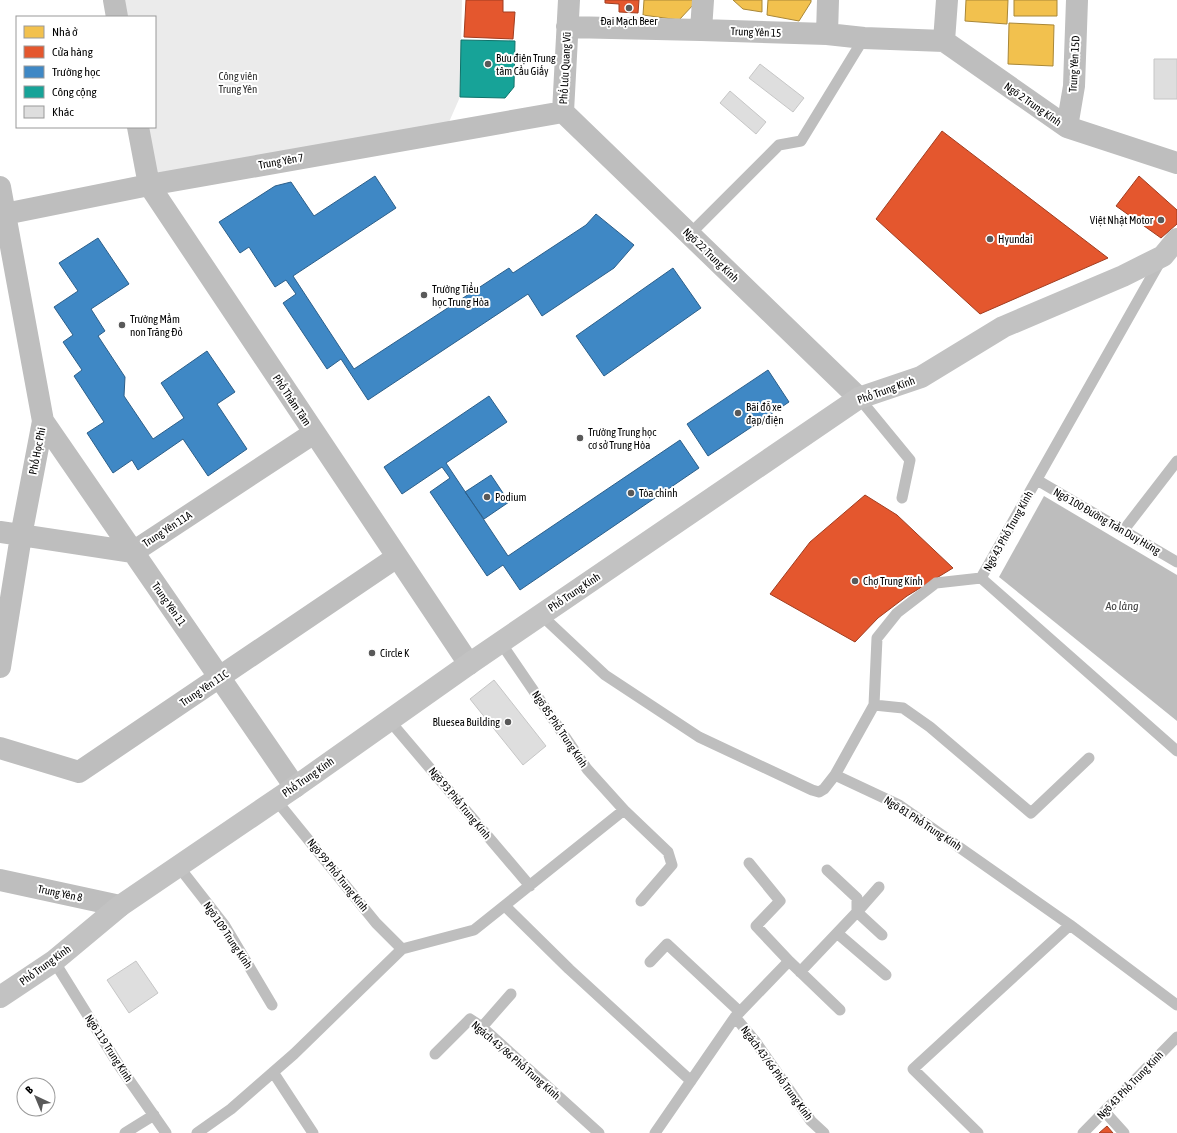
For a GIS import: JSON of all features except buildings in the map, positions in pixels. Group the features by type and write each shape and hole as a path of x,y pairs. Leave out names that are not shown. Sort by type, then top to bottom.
{"main road":[{"name":"Phố Trung Kính","path":"0,997 54,961 120,906 295,787 540,614 859,398 921,377 1003,327 1123,276 1163,256 1177,239"}],"street":[{"path":"114,0 117,16"},
{"name":"Phố Lưu Quang Vũ","path":"563,112 568,0"},
{"path":"701,30 703,0"},
{"path":"827,34 828,0"},
{"path":"944,42 946,0"},
{"name":"Trung Yên 15D","path":"1067,127 1074,86 1077,0"},
{"name":"Trung Yên 15","path":"567,27 827,34 864,38 944,42"},
{"name":"Ngõ 2 Trung Kính","path":"944,42 1067,127 1177,163"},
{"name":"Trung Yên 7","path":"2,215 149,184 563,112"},
{"name":"Ngõ 22 Trung Kính","path":"563,112 859,398"},
{"name":"Phố Thâm Tâm","path":"138,128 149,184 468,664"},
{"name":"Phố Học Phi","path":"0,187 2,215 43,421 21,536 0,667"},
{"name":"Trung Yên 11","path":"43,421 295,787"},
{"name":"Trung Yên 11A","path":"0,532 133,552 314,433"},
{"name":"Trung Yên 11C","path":"0,748 79,772 397,557"},
{"name":"Trung Yên 8","path":"0,880 120,906"}],"lane":[{"path":"690,234 779,145 801,141 864,38"},
{"name":"Ngõ 43 Phố Trung Kính","path":"1163,256 981,578 1177,751"},
{"path":"859,398 910,460 902,498"},
{"path":"1123,531 1177,461"},
{"name":"Ngõ 100 Đường Trần Duy Hưng","path":"1037,480 1177,562"},
{"path":"540,614 605,675 699,737 819,792 824,789 835,775 874,705 877,638 898,613 936,583 981,578"},
{"name":"Ngõ 85 Phố Trung Kính","path":"501,643 588,769 624,810 668,852 672,865 641,901"},
{"path":"874,705 903,708 930,727 1031,813 1089,758"},
{"name":"Ngõ 93 Phố Trung Kính","path":"389,720 530,886"},
{"name":"Ngõ 81 Phố Trung Kính","path":"835,775 899,805 1070,925 1177,1005"},
{"name":"Ngõ 99 Phố Trung Kính","path":"276,800 376,922 402,949"},
{"path":"197,1133 232,1109 294,1054 402,949 474,930 624,810"},
{"path":"749,863 780,901 756,926 789,961 840,1010"},
{"name":"Ngõ 109 Trung Kính","path":"179,867 225,926 272,1005"},
{"path":"827,870 857,898 857,912 882,935"},
{"path":"800,972 879,887"},
{"path":"505,906 586,985 691,1081"},
{"path":"978,1133 913,1069 1070,925"},
{"path":"837,933 886,976"},
{"path":"650,962 667,944 737,1014 655,1133"},
{"name":"Ngõ 119 Trung Kính","path":"54,961 118,1064 166,1133"},
{"name":"Ngách 43/66 Phố Trung Kính","path":"789,961 737,1014 811,1122 824,1133"},
{"path":"482,1027 511,994"},
{"name":"Ngách 43/86 Phố Trung Kính","path":"435,1054 470,1019 482,1027 600,1133"},
{"name":"Ngõ 43 Phố Trung Kính","path":"1084,1133 1177,1037"},
{"path":"273,1072 313,1133"},
{"path":"1105,1112 1124,1133"},
{"path":"125,1133 154,1115"}],"green space":[{"name":"Công viên Trung Yên","path":"114,0 462,0 460,97 449,122 149,185 138,128 156,128 156,16 117,16"}],"water":[{"name":"Ao làng","path":"1044,496 1177,575 1177,721 999,577"}],"place":[{"name":"Đại Mạch Beer","path":"629,8"},
{"name":"Bưu điện Trung tâm Cầu Giấy","path":"488,64"},
{"name":"Việt Nhật Motor","path":"1161,220"},
{"name":"Hyundai","path":"990,239"},
{"name":"Trường Tiểu học Trung Hòa","path":"424,295"},
{"name":"Trường Mầm non Trăng Đỏ","path":"122,325"},
{"name":"Bãi đỗ xe đạp/điện","path":"738,413"},
{"name":"Trường Trung học cơ sở Trung Hòa","path":"580,438"},
{"name":"Tòa chính","path":"631,493"},
{"name":"Podium","path":"487,497"},
{"name":"Chợ Trung Kính","path":"855,581"},
{"name":"Circle K","path":"372,653"},
{"name":"Bluesea Building","path":"508,722"}]}
